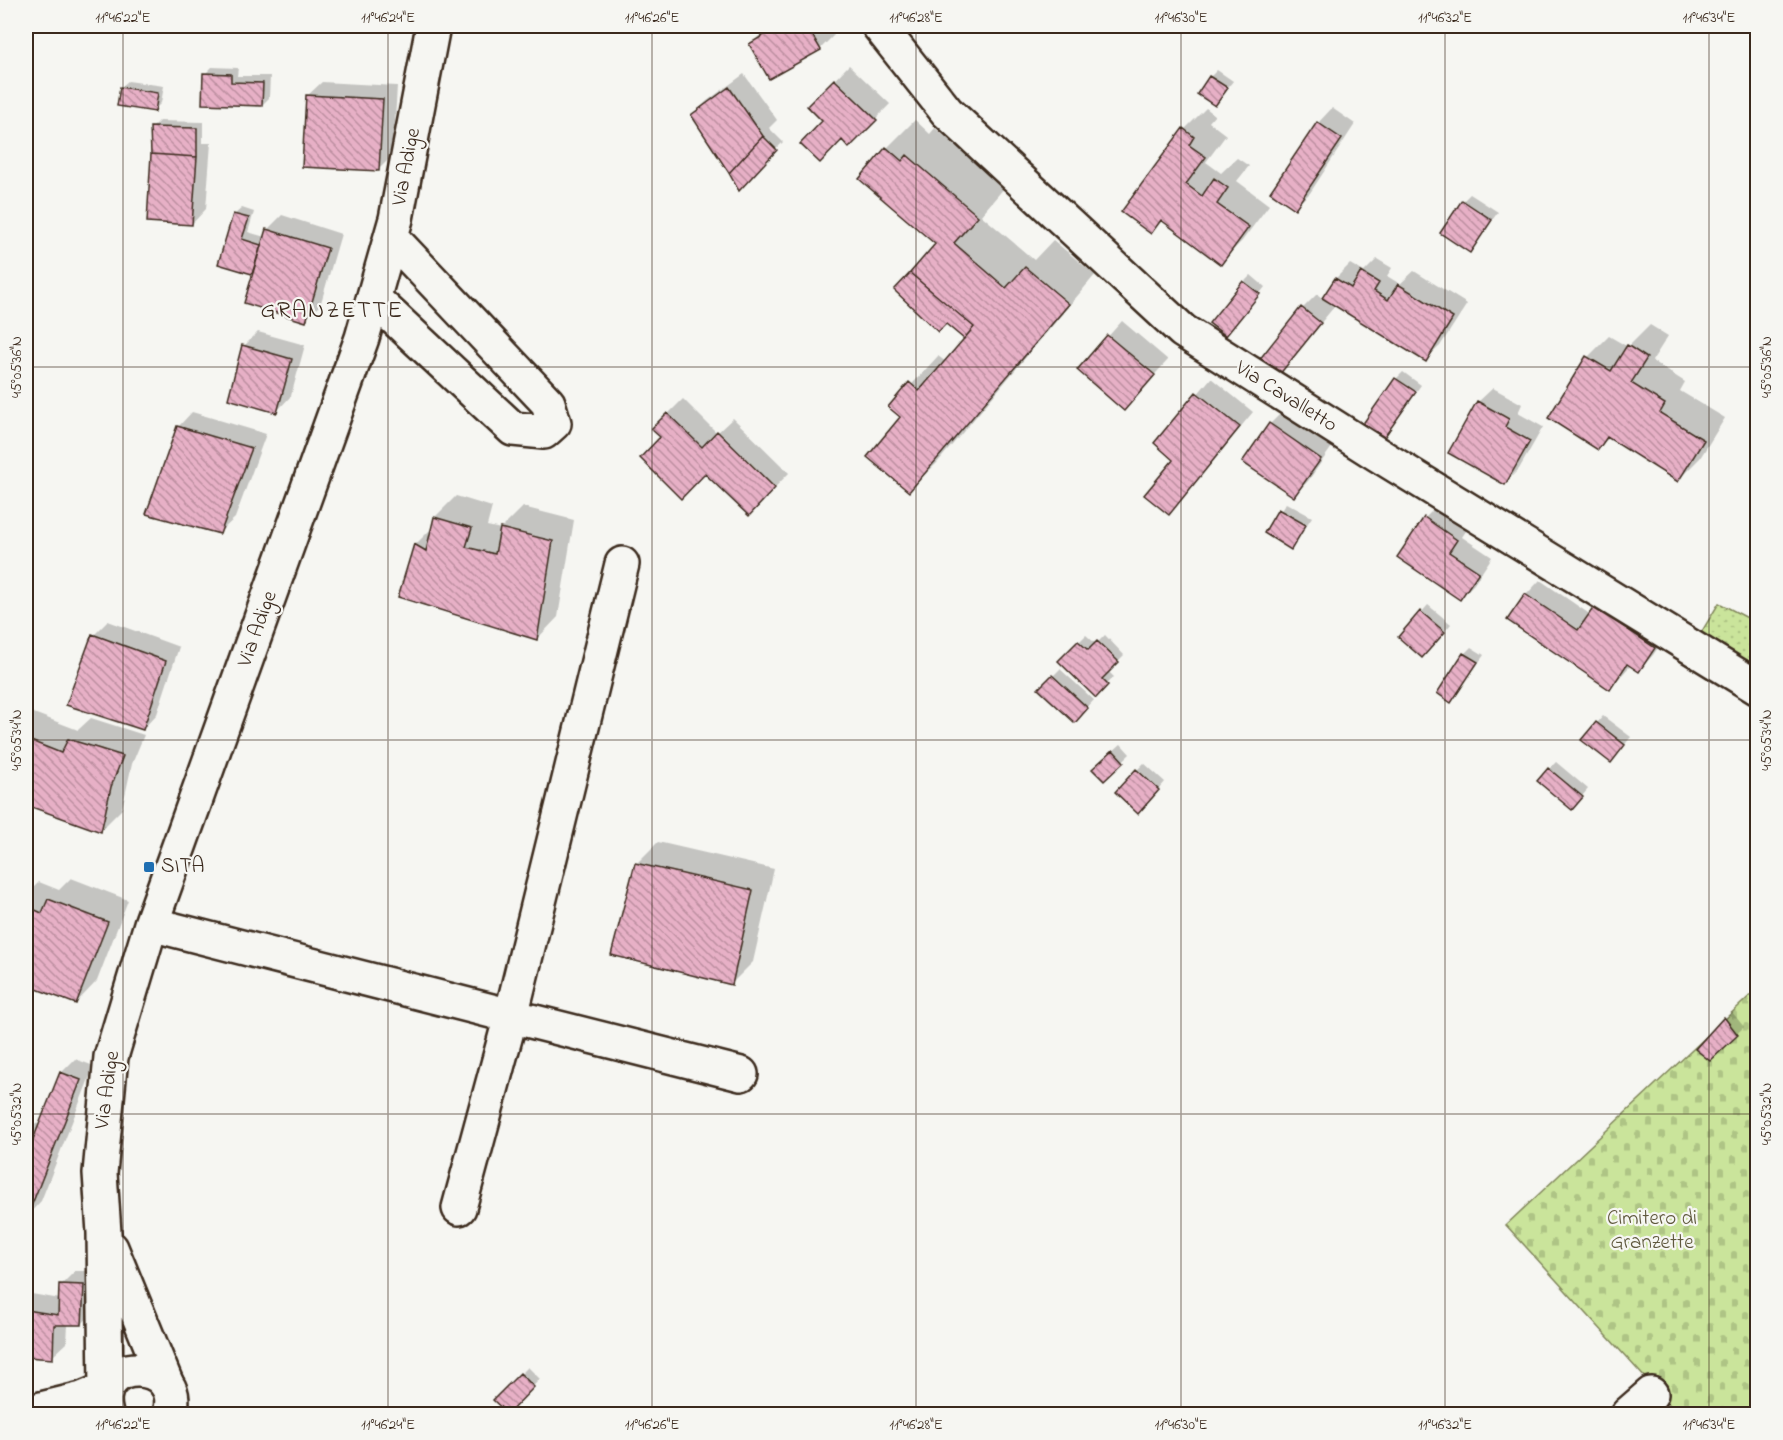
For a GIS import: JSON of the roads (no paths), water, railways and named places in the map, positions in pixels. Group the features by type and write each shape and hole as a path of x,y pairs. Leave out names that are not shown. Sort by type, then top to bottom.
{"street":[{"name":"Via Adige","path":"100,1406 104,1233 100,1173 111,1057 130,986 362,338 391,237 432,44 433,26"},
{"name":"Via Cavalletto","path":"879,26 947,112 1182,331 1377,454 1758,688"},
{"path":"374,299 513,429 544,432 554,423 548,403 391,237"},
{"path":"459,1208 511,1016 622,564"},
{"path":"152,924 741,1074"},
{"name":"Via Adige","path":"104,1233 173,1404"},
{"path":"33,1408 82,1399 100,1406 120,1374 141,1369 160,1377 173,1404"}],"place":[{"name":"SITA","path":"149,867"}],"district":[{"name":"GRANZETTE","path":"332,311"}],"park label":[{"name":"Cimitero di Granzette","path":"1652,1231"}]}
